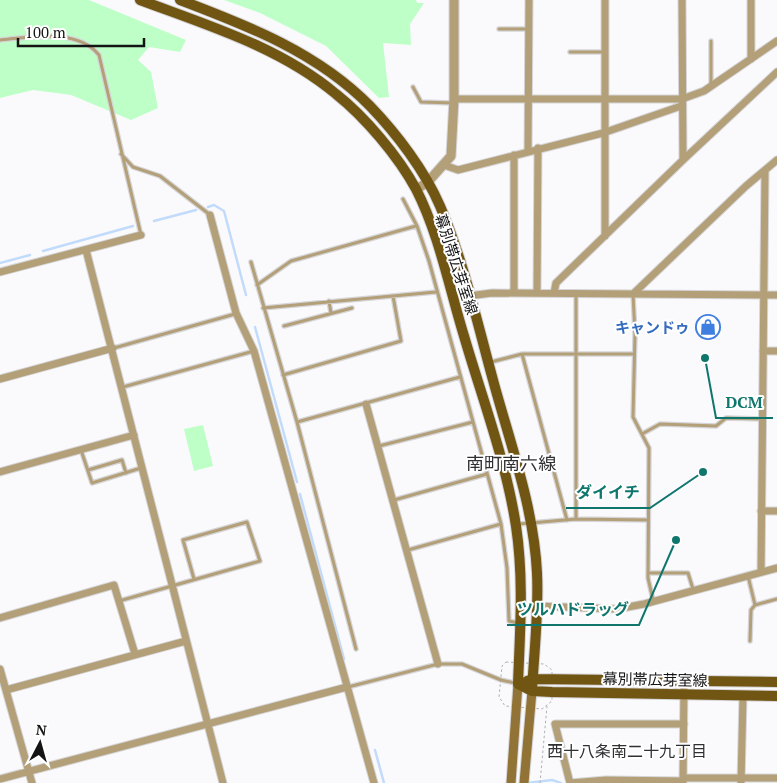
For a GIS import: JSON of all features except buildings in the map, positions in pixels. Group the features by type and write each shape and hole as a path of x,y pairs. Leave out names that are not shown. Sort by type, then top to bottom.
{"main road":[{"name":"幕別帯広芽室線","path":"140,0 228,34 280,57 336,93 383,142 416,189 437,242 506,478 516,525 522,579 522,624 518,684"},
{"name":"幕別帯広芽室線","path":"180,0 229,18 300,52 343,81 370,106 394,134 427,183 445,220 469,296 530,523 537,572 532,691"},
{"name":"幕別帯広芽室線","path":"518,684 533,679 777,682"},
{"name":"幕別帯広芽室線","path":"518,684 532,691 777,696"},
{"path":"510,783 518,684"},
{"path":"524,783 532,691"}],"street":[{"path":"416,189 427,183 451,156 454,101 454,0"},
{"path":"528,151 529,0"},
{"path":"605,0 603,133 605,236"},
{"path":"682,0 683,160"},
{"path":"751,0 751,59"},
{"path":"444,166 458,170 538,148 603,133 682,102 711,86 777,41"},
{"path":"554,293 556,284 683,160 777,72"},
{"path":"454,101 604,100 682,102"},
{"path":"538,148 538,293"},
{"path":"514,155 514,293"},
{"path":"633,294 746,186 777,160"},
{"path":"761,572 765,172"},
{"path":"210,215 236,313 254,352 374,783"},
{"path":"0,272 141,235"},
{"path":"86,250 113,348 171,585 223,783"},
{"path":"452,298 514,293 777,295"},
{"path":"0,379 113,348"},
{"path":"763,351 777,351"},
{"path":"366,404 408,550 438,664"},
{"path":"0,472 134,435"},
{"path":"761,511 777,511"},
{"path":"537,606 616,609 654,601 777,568"},
{"path":"0,618 114,585 135,654"},
{"path":"4,687 186,640"},
{"path":"0,669 32,783"},
{"path":"683,781 684,682"},
{"path":"0,779 348,687"},
{"path":"741,781 743,696"},
{"path":"684,724 555,724 570,783 606,780 645,782 741,781 777,778"}],"lane":[{"path":"499,29 529,29"},
{"path":"0,40 55,36 92,46 99,55 103,65 120,154 141,235"},
{"path":"711,41 711,86"},
{"path":"570,52 604,52"},
{"path":"414,87 421,102 454,101"},
{"path":"120,154 133,167 160,176 210,215"},
{"path":"403,199 417,226 429,261 501,524 507,568 508,620 522,624"},
{"path":"257,285 291,261 417,226"},
{"path":"251,262 297,422 356,649"},
{"path":"263,308 436,292"},
{"path":"576,293 576,519"},
{"path":"633,294 633,417 649,448 648,573 654,601"},
{"path":"283,375 401,341 393,296"},
{"path":"329,301 331,313"},
{"path":"284,326 352,308"},
{"path":"113,348 236,313"},
{"path":"123,387 254,352"},
{"path":"488,363 522,354 634,354"},
{"path":"522,354 567,520"},
{"path":"297,422 460,377"},
{"path":"642,434 660,424 716,426 726,418 762,419"},
{"path":"379,446 473,422"},
{"path":"81,449 92,483 142,468"},
{"path":"88,470 122,460 126,473"},
{"path":"394,500 487,474"},
{"path":"516,525 576,519 648,520"},
{"path":"118,601 260,561 247,522 183,540 194,579"},
{"path":"408,550 501,524"},
{"path":"648,573 688,573 693,590"},
{"path":"748,576 755,605"},
{"path":"750,640 751,610 755,605 777,599"},
{"path":"348,687 438,664 462,664 500,680 518,684"}],"path":[{"path":"540,783 547,706"}],"green space":[{"path":"0,0 89,0 186,40 180,52 149,47 138,60 151,72 158,108 131,120 71,95 33,90 0,98"},
{"path":"224,0 416,0 417,3 424,3 410,24 411,45 383,43 389,97 379,98 326,46 260,13"},
{"path":"203,425 213,466 194,471 184,429"}],"waterway":[{"path":"208,207 214,205 224,211 246,295"},
{"path":"154,221 196,210"},
{"path":"43,251 133,226"},
{"path":"0,263 30,255"},
{"path":"255,327 297,482"},
{"path":"300,494 344,659"},
{"path":"375,750 384,783"},
{"path":"527,783 552,780 561,783"}],"place":[{"name":"キャンドゥ","path":"708,327"},
{"name":"DCM","path":"705,358"},
{"name":"ダイイチ","path":"703,472"},
{"name":"ツルハドラッグ","path":"676,540"}],"district":[{"name":"南町南六線","path":"511,463"},
{"name":"西十八条南二十九丁目","path":"627,751"}]}
